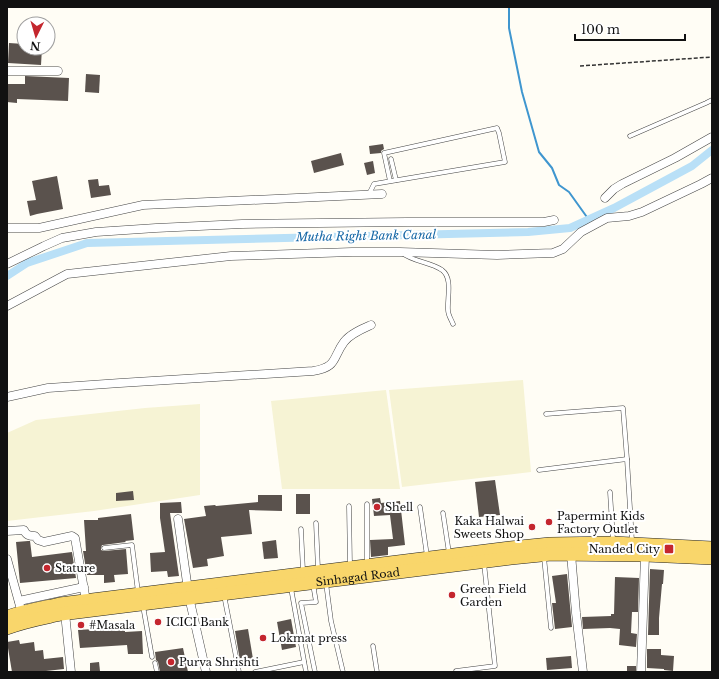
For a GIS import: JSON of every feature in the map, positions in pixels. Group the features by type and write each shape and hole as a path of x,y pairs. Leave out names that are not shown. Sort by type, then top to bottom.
{"main road":[{"name":"Sinhagad Road","path":"7,628 38,618 140,599 314,576 484,561 510,553 550,544 632,544 709,553"},
{"name":"Sinhagad Road","path":"188,593 223,593 290,585 314,576 350,568 450,555 510,553 544,555 645,555 709,553"},
{"name":"Sinhagad Road","path":"7,617 20,607 86,601 140,599"}],"street":[{"path":"7,71 58,71"},
{"path":"605,198 614,189 622,184 675,158 712,137"},
{"path":"7,306 68,274 231,256 352,252 498,255 553,253 563,249 581,232 607,218 629,216 642,212 712,178"},
{"path":"7,228 38,228 143,205 382,194"},
{"path":"7,264 62,238 96,232 242,224 544,222 554,220"},
{"path":"7,397 48,388 320,370 327,368 332,363 344,342 348,338 371,325"},
{"path":"178,519 188,593 206,672"},
{"path":"7,532 24,530 26,534 35,536 38,540 44,542 72,536 75,538 86,601"},
{"path":"571,554 583,672"},
{"path":"641,672 645,555"},
{"path":"7,559 20,607 84,587"},
{"path":"65,613 71,672"}],"lane":[{"path":"630,136 712,100"},
{"path":"369,194 374,184 505,162 499,132 497,128 384,153 390,181"},
{"path":"391,159 396,180"},
{"path":"400,252 408,258 436,267 444,271 447,275 448,309 450,318 454,324"},
{"path":"546,414 623,408 632,544"},
{"path":"539,470 627,459"},
{"path":"610,492 613,543"},
{"path":"366,504 368,566"},
{"path":"349,506 350,568"},
{"path":"420,507 428,558"},
{"path":"443,513 450,555"},
{"path":"315,672 301,603 316,602 314,576 316,523"},
{"path":"301,529 314,576 331,621 343,672"},
{"path":"104,548 132,545 140,599 152,657"},
{"path":"544,555 551,628"},
{"path":"456,671 495,666 484,561"},
{"path":"290,585 306,672"},
{"path":"223,593 239,672"},
{"path":"373,646 377,672"},
{"path":"255,672 304,662"},
{"path":"155,664 157,672"}],"path":[{"path":"580,66 712,57"}],"shaded area":[{"path":"523,380 531,472 402,487 389,390"},
{"path":"386,390 400,489 282,489 271,401"},
{"path":"200,404 200,495 94,511 7,521 7,433 36,420 145,408"}],"building":[{"path":"9,43 16,43 16,56 42,56 41,65 8,63"},
{"path":"86,74 100,75 99,93 85,92"},
{"path":"25,76 69,78 68,101 17,99 17,103 7,102 8,84 25,84"},
{"path":"383,144 384,149 381,153 370,154 369,146"},
{"path":"341,153 344,165 314,173 311,161"},
{"path":"373,161 375,173 367,175 364,163"},
{"path":"57,176 63,209 30,216 27,201 36,200 32,181"},
{"path":"98,179 99,186 109,185 111,195 91,198 88,180"},
{"path":"495,480 500,515 479,517 475,482"},
{"path":"133,491 134,500 116,501 116,493"},
{"path":"296,494 310,494 310,514 296,514"},
{"path":"258,495 282,495 282,511 249,510 252,534 221,537 224,556 207,559 208,566 193,568 184,519 206,516 204,506 258,502"},
{"path":"380,498 381,503 400,501 405,545 388,547 388,555 371,557 370,540 393,539 390,515 374,516 372,499"},
{"path":"181,502 182,513 170,513 179,576 168,577 167,571 151,572 150,553 165,552 160,518 160,503"},
{"path":"131,514 134,540 102,545 101,548 101,550 104,551 126,549 128,574 114,575 115,582 104,583 104,575 87,575 83,551 86,551 84,520 98,520 98,518"},
{"path":"276,540 278,558 264,559 262,542"},
{"name":"Stature","path":"30,541 32,557 72,552 76,578 20,583 16,542"},
{"path":"650,569 664,570 659,618 659,635 648,635"},
{"path":"567,574 572,627 555,629 552,603 556,603 552,576"},
{"path":"615,577 639,578 638,612 632,612 631,633 637,634 636,647 619,645 620,629 583,629 582,617 611,616 611,614 614,614"},
{"path":"291,619 296,647 282,650 277,622"},
{"path":"125,627 125,632 142,631 143,654 128,654 127,645 80,648 78,630"},
{"path":"248,629 253,659 240,661 235,631"},
{"path":"19,640 20,644 34,642 35,651 43,650 44,659 63,657 64,669 37,672 12,672 7,642"},
{"name":"Purva Shrishti","path":"183,648 188,672 160,672 155,652"},
{"path":"647,649 661,649 661,655 674,656 673,671 647,668"},
{"path":"571,656 572,668 547,670 546,658"},
{"path":"99,662 100,671 90,672 90,663"},
{"path":"627,666 636,666 636,672 627,672"}],"waterway":[{"path":"509,7 509,28 522,92 539,152 552,168 559,185 569,192 589,220"},
{"name":"Mutha Right Bank Canal","path":"7,276 27,263 87,243 528,232 570,228 614,208 692,166 712,150"}],"place":[{"name":"Shell","path":"377,507"},
{"name":"Papermint Kids Factory Outlet","path":"549,522"},
{"name":"Kaka Halwai Sweets Shop","path":"532,527"},
{"name":"Nanded City","path":"669,549"},
{"name":"Stature","path":"47,568"},
{"name":"Green Field Garden","path":"452,595"},
{"name":"ICICI Bank","path":"158,622"},
{"name":"#Masala","path":"81,625"},
{"name":"Lokmat press","path":"263,638"},
{"name":"Purva Shrishti","path":"171,662"}]}
